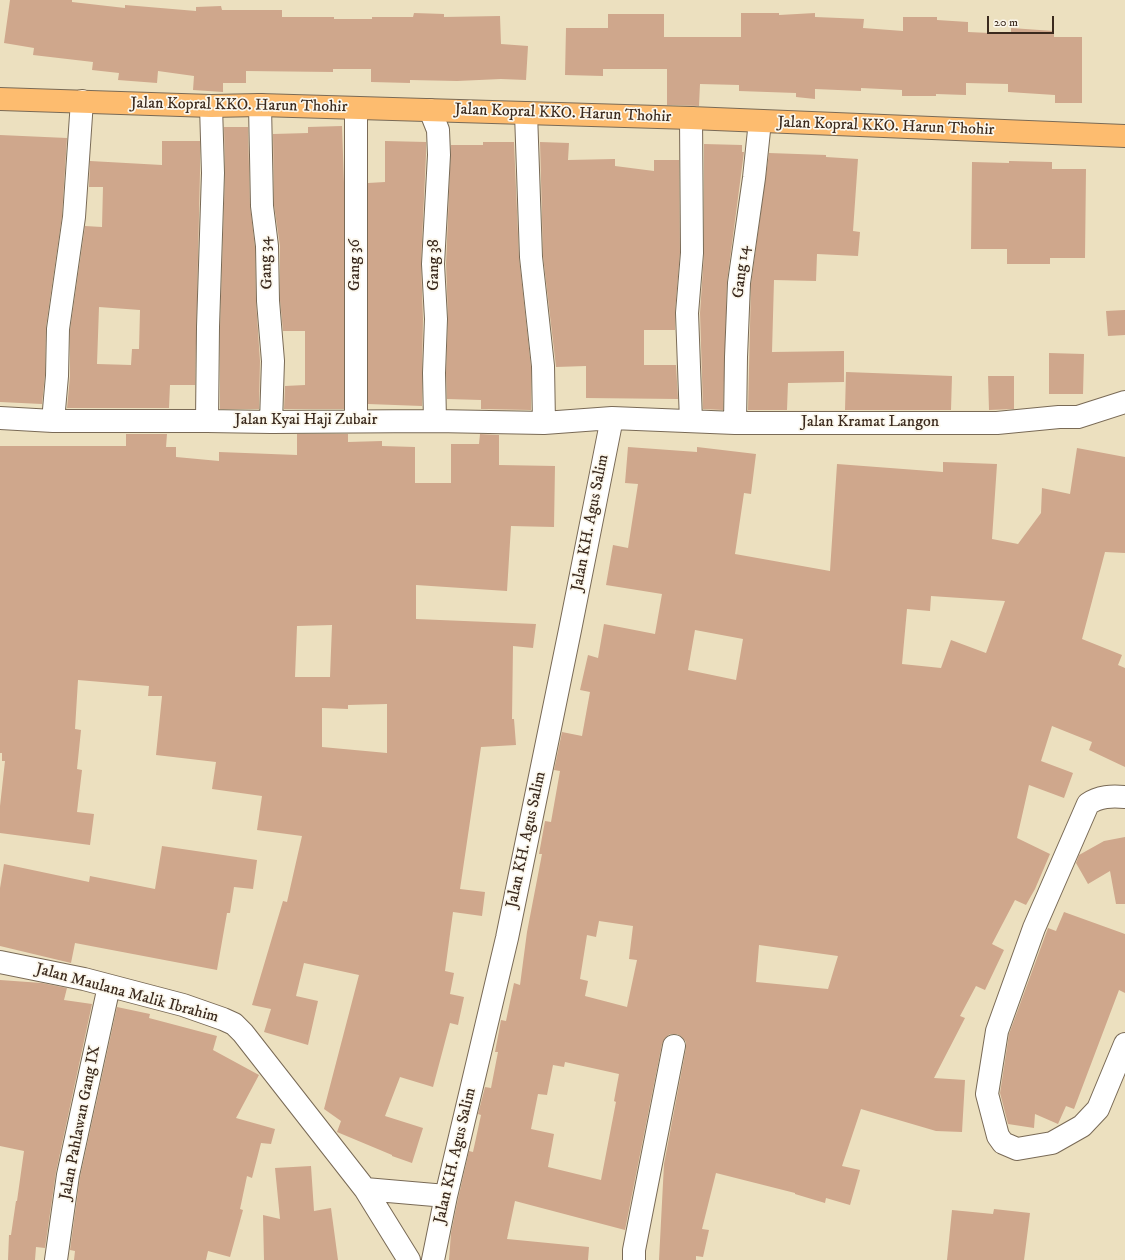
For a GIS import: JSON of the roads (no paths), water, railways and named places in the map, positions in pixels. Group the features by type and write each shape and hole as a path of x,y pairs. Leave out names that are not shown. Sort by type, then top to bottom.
{"main road":[{"name":"Jalan Kopral KKO. Harun Thohir","path":"0,99 211,106 260,104 691,118 1125,136"}],"street":[{"path":"54,421 58,329 74,217 82,101"},
{"name":"Gang 34","path":"260,104 262,206 267,246 268,301 273,361 271,422"},
{"path":"207,421 208,327 213,173 211,106"},
{"name":"Gang 36","path":"356,108 356,421"},
{"name":"Gang 38","path":"430,110 438,130 439,155 433,264 436,319 434,373 435,421"},
{"path":"526,113 531,257 543,366 544,423"},
{"path":"691,118 692,253 687,313 691,421"},
{"name":"Gang 14","path":"735,423 739,283 754,178 760,122"},
{"name":"Jalan Kramat Langon","path":"612,418 735,423 997,423 1059,417 1078,417 1125,402"},
{"name":"Jalan Kyai Haji Zubair","path":"0,418 54,421 435,421 544,423 612,418"},
{"name":"Jalan KH. Agus Salim","path":"433,1260 446,1196 507,938 612,418"},
{"path":"1125,797 1104,797 1094,799 1088,804 1034,928 997,1031 987,1094 998,1136 1003,1144 1017,1149 1052,1143 1082,1126 1098,1109 1125,1044"},
{"name":"Jalan Maulana Malik Ibrahim","path":"0,962 84,979 183,1006 224,1019 234,1024 244,1033 365,1189 409,1260"},
{"name":"Jalan Pahlawan Gang IX","path":"56,1260 68,1175 109,986"},
{"path":"634,1260 634,1250 674,1046"},
{"path":"365,1189 446,1196"}]}
